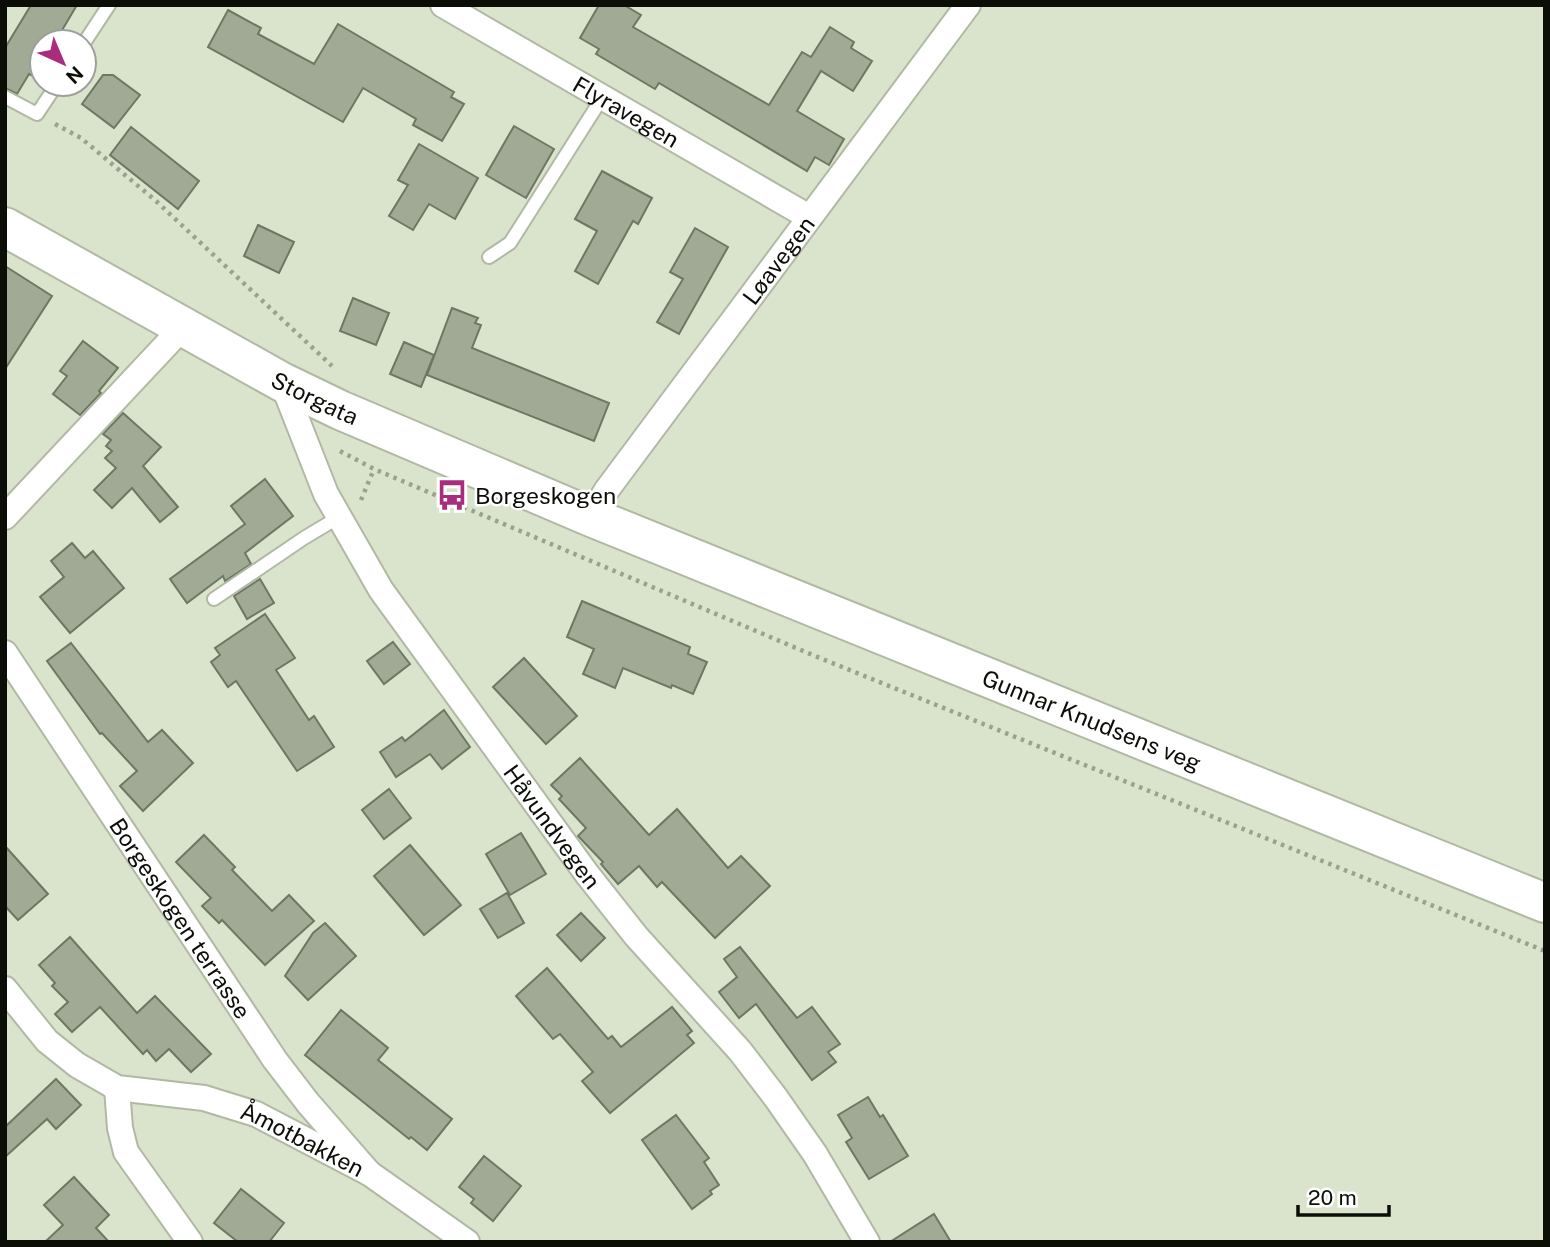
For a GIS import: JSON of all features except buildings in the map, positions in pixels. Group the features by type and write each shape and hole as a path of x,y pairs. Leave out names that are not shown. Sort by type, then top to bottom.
{"main road":[{"name":"Storgata","path":"5,227 282,382 340,410 640,536"},
{"name":"Gunnar Knudsens veg","path":"640,536 1545,903"}],"street":[{"name":"Flyravegen","path":"443,5 809,217"},
{"name":"Løavegen","path":"591,517 606,491 968,5"},
{"path":"5,517 184,326"},
{"name":"Håvundvegen","path":"282,382 326,494 381,590 587,874 636,936 740,1051 776,1098 815,1154 867,1242"},
{"name":"Borgeskogen terrasse","path":"5,653 275,1060 308,1103 369,1173"},
{"name":"Åmotbakken","path":"5,989 47,1041 77,1065 117,1088 204,1098 256,1114 369,1173 467,1242"},
{"path":"117,1088 120,1128 126,1152 190,1242"}],"lane":[{"path":"94,28 109,5"},
{"path":"5,97 37,114 48,98"},
{"path":"489,257 510,243 602,98"},
{"path":"214,599 339,517"}],"path":[{"path":"37,114 81,138 156,201 312,346 338,374"},
{"path":"333,444 344,455 374,469 815,656 1545,951"}],"place":[{"name":"Borgeskogen","path":"452,495"}]}
